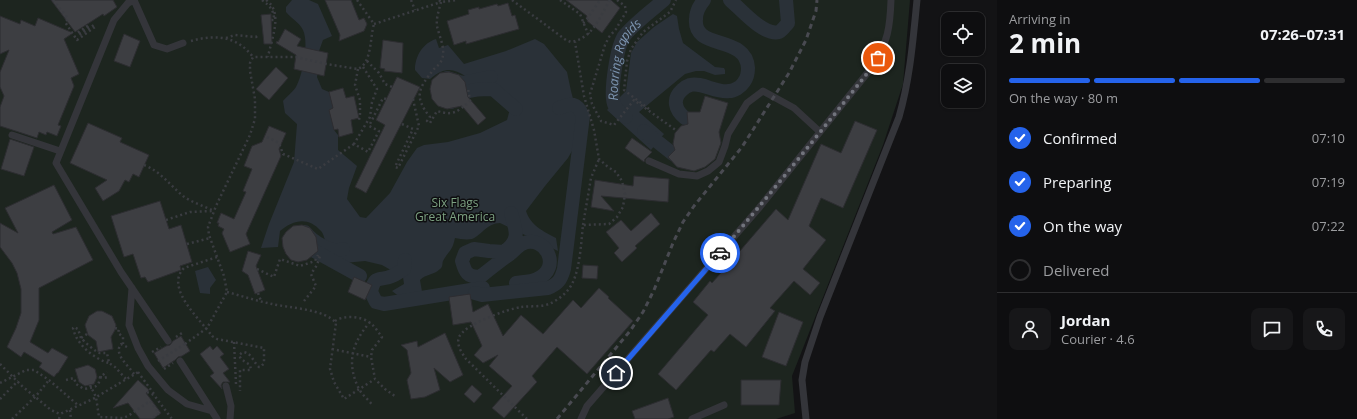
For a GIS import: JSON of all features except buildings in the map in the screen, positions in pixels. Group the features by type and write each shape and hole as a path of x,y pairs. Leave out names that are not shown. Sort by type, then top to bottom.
{"lane":[{"path":"168,341 132,288 56,162 114,20 128,3 134,0 154,45 167,49 183,43"},
{"path":"581,419 587,406 759,208 873,66 882,51 889,31 891,0"},
{"path":"806,419 802,380 805,362 820,318 899,117 910,70 917,0"},
{"path":"649,161 679,174 697,176 708,171 719,162 728,134 747,103 763,91 794,108 820,132"},
{"path":"12,135 60,151"},
{"path":"132,288 129,325 138,348 148,366 168,390 187,404 212,411"},
{"path":"180,361 217,419"},
{"path":"226,386 231,406 230,419"},
{"path":"692,419 724,405"}],"path":[{"path":"53,0 68,19 65,22 76,40 95,27 94,25 79,35 78,34 90,26 89,25 77,32 76,31"},
{"path":"262,0 274,13 274,20 271,20"},
{"path":"357,0 374,24"},
{"path":"412,0 415,10"},
{"path":"374,24 440,1 458,0"},
{"path":"512,0 566,40 571,42 575,42 589,34 610,0"},
{"path":"560,0 580,14 589,34"},
{"path":"583,22 587,19 600,0"},
{"path":"617,0 624,6 626,12 616,29 609,36 605,45 590,94 592,104 601,121 614,125 634,100 678,130 624,90 630,48 643,32 670,12 676,0"},
{"path":"267,1 276,15 276,24 268,57"},
{"path":"440,1 437,14 437,25 443,47 442,60 419,90 421,106 430,117 427,121 430,123 436,111 447,114 458,112 470,101 468,88 466,88"},
{"path":"226,38 243,46 253,57 296,57 358,69 363,67 367,61 374,24"},
{"path":"183,43 204,38 226,38 235,35 256,36"},
{"path":"527,419 466,359 461,352 458,342 463,332 480,321 499,313 520,307 547,305 569,290 575,277 592,178 599,159 594,130 584,96 575,42"},
{"path":"0,364 51,410 60,414 96,397 158,361 186,344 207,328 227,292 224,276 210,238 208,227 250,134 255,119 256,99 250,71 250,63 253,57"},
{"path":"367,61 379,73 384,84 392,87"},
{"path":"267,137 279,143 283,154 318,169 354,144 370,117 372,102 377,89 363,67"},
{"path":"358,69 355,85 360,100 359,120"},
{"path":"354,144 368,152 379,131 369,126 383,98 386,99"},
{"path":"402,124 413,129 395,167 398,168 419,126 413,99"},
{"path":"583,225 609,224 617,217 623,207 625,194 622,181 616,172 599,159"},
{"path":"144,165 152,168 165,178 184,197 214,211"},
{"path":"166,220 190,212 214,211"},
{"path":"187,244 210,238"},
{"path":"256,268 274,277 280,259 300,266 315,261 319,256 317,265 310,274 316,286 304,301"},
{"path":"217,257 184,268 178,280 180,290 190,309 212,336 217,339 234,342 264,348 264,363 261,367 259,367 249,354 243,352 239,355 241,359 250,365 251,370 240,370 238,390 234,342"},
{"path":"227,292 323,314 335,321"},
{"path":"258,293 261,301"},
{"path":"335,321 339,318 346,317 360,318 370,322 382,337 372,350 371,357 375,379 396,397"},
{"path":"335,321 336,323 330,369 332,378 344,399 375,379"},
{"path":"370,322 358,336 352,353 353,371 359,390 373,406"},
{"path":"109,363 106,353 96,352 81,338 78,329 74,327 76,338 83,348 101,361 116,367 126,379"},
{"path":"115,328 119,329 118,333 123,337 123,344"},
{"path":"81,338 87,334"},
{"path":"123,344 131,350"},
{"path":"123,344 119,346 120,355 134,374"},
{"path":"332,349 371,357"},
{"path":"0,382 14,377 26,370 34,370 49,380 79,406"},
{"path":"100,377 107,372"},
{"path":"138,372 172,419"},
{"path":"100,377 108,377"},
{"path":"66,380 74,378 76,384 81,389 90,386 97,387 100,383 100,377"},
{"path":"12,419 36,396 49,380"},
{"path":"0,399 18,381"},
{"path":"90,386 96,397 99,417 123,418 150,401 159,413 151,419"},
{"path":"147,392 154,395"},
{"path":"70,410 70,419"},
{"path":"59,419 60,414"}],"green space":[{"name":"Six Flags Great America","path":"0,0 910,0 903,84 883,145 792,376 795,413 776,419 0,419"}],"water":[{"path":"292,0 309,0 318,4 332,36 323,40 319,51 322,51 317,77 322,89 329,92 333,108 329,110 334,130 338,135 338,150 357,166 349,188 347,199 360,217 366,218 390,193 407,162 417,148 424,145 448,142 480,133 507,120 511,105 503,89 484,85 452,70 438,73 430,79 422,78 415,70 415,65 418,55 427,44 436,39 439,48 448,45 464,64 506,51 535,39 544,44 567,72 582,133 568,158 526,211 534,224 556,238 558,251 500,223 488,227 472,239 455,238 453,246 443,261 441,268 420,280 424,303 409,304 392,291 404,284 403,277 382,265 365,261 344,263 318,247 326,245 323,234 311,223 300,221 290,224 280,231 278,247 261,248 294,162 297,124 285,113 283,101 295,89 299,81 303,67 305,36 301,27 286,12 286,7"},
{"path":"673,14 677,16 683,43 715,67 724,68 725,74 715,75 704,71 696,71 685,74 639,112 664,134 651,150 607,110 626,91 631,53 637,42 654,27"},
{"path":"208,267 216,280 210,288 210,294 200,293 195,271"}],"waterway":[{"name":"Roaring Rapids","path":"626,117 616,108 613,98 614,79 619,48 622,40 629,30 664,0"},
{"name":"Roaring Rapids","path":"685,118 679,112 676,104 679,93 685,88 695,84 724,91 731,91 741,86 748,74 745,57 739,50 711,40 697,29 697,14 699,7 704,0"},
{"name":"Roaring Rapids","path":"730,0 759,26 773,32 779,32 788,23 786,0"},
{"path":"447,78 462,83 491,77"},
{"path":"451,102 462,94 470,91 493,89 516,109"},
{"path":"475,293 482,295 548,288 557,283 562,276 583,116 581,111 576,106 567,105 559,108"},
{"name":"Roaring Rapids","path":"644,131 673,154"},
{"path":"511,213 516,234 513,243 504,252 474,249 465,253 462,261 464,268 469,275 480,277 522,244 530,242 538,243 544,247 548,253 550,260 549,267 545,274 537,279 516,283"},
{"path":"301,232 305,232 322,246 333,250 343,249"},
{"path":"300,252 311,249 360,276"},
{"path":"405,260 404,269 388,278 378,279 374,282 371,292 376,302 384,304 483,288"}],"railway":[{"path":"557,419 630,331 643,312 683,222 694,206 742,147 789,73 806,40 816,11 817,0"}],"way so far":[{"path":"720,253 759,208 878,58"}],"route":[{"path":"616,373 720,253"}]}
